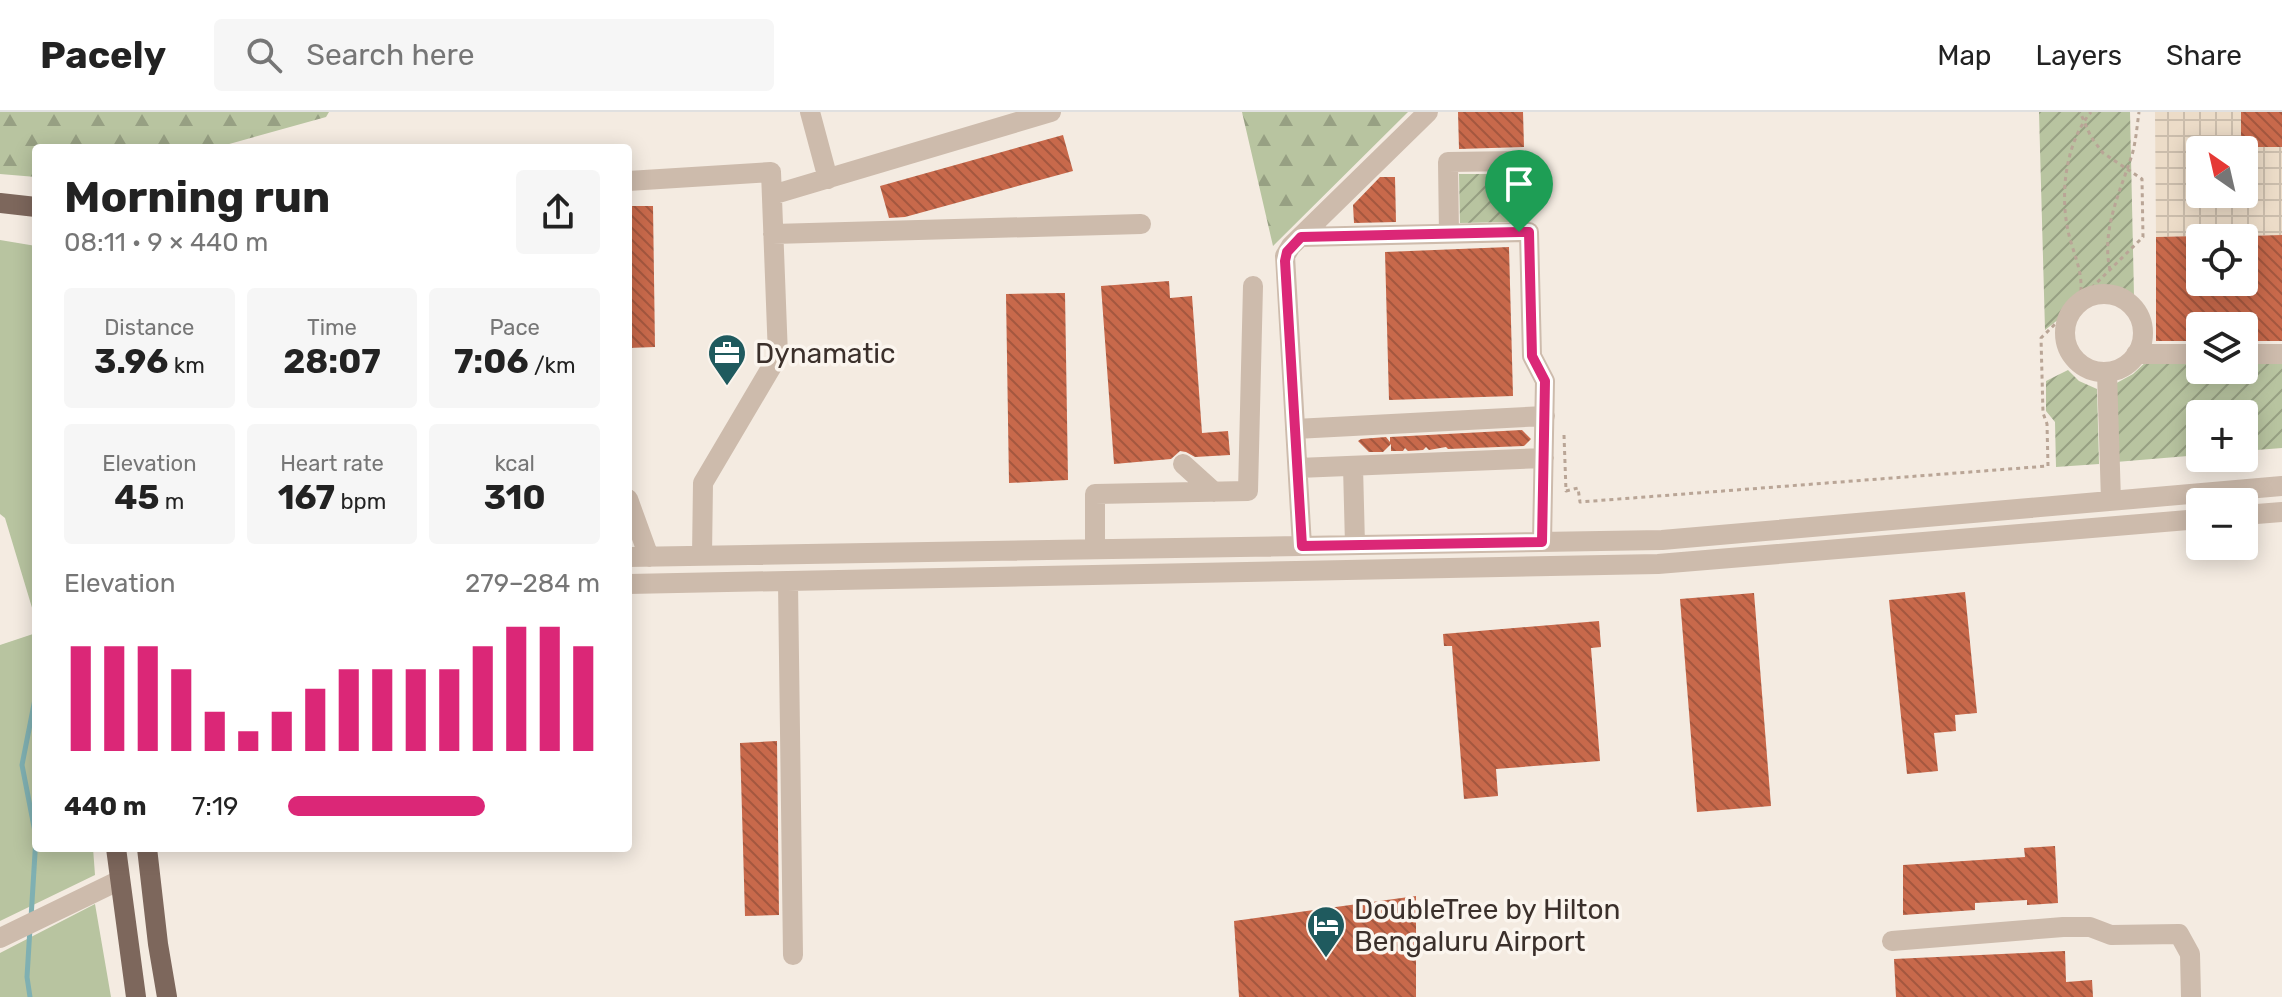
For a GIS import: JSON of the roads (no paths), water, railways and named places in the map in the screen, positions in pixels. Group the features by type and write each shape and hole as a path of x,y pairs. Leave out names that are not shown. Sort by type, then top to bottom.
{"main road":[{"path":"0,203 32,207"},
{"path":"116,852 136,997"},
{"path":"147,852 167,997"}],"street":[{"path":"810,112 828,179"},
{"path":"772,195 1051,112"},
{"path":"1302,546 1285,261 1287,252 1428,112"},
{"path":"1449,234 1448,162 1518,161 1519,232"},
{"path":"632,181 771,172 778,356 703,483 702,556"},
{"path":"773,234 1141,224"},
{"path":"1301,237 1529,232 1532,356 1545,381 1554,419 1544,458 1542,542"},
{"path":"1095,549 1095,494 1248,491 1253,286"},
{"path":"2099,294 2109,294 2129,303 2141,320 2143,330 2136,354 2126,365 2107,372 2087,369 2067,348 2065,328 2072,309 2099,294"},
{"path":"2136,354 2186,354"},
{"path":"2258,354 2282,354"},
{"path":"2107,372 2111,501"},
{"path":"1295,429 1554,419"},
{"path":"1298,468 1544,458"},
{"path":"1183,464 1214,492"},
{"path":"1353,466 1355,545"},
{"path":"632,557 1662,540 2279,484"},
{"path":"632,510 649,557"},
{"path":"2258,514 2282,512"},
{"path":"632,584 1658,564 2186,520"},
{"path":"788,583 793,955"},
{"path":"0,938 120,880"},
{"path":"1892,941 2063,927 2090,927 2111,935 2179,934 2190,954 2191,997"}],"waterway":[{"path":"32,714 22,765 32,816"},
{"path":"31,918 35,852"},
{"path":"30,928 27,977 30,997"}],"place":[{"name":"Dynamatic","path":"727,387"},
{"name":"DoubleTree by Hilton Bengaluru Airport","path":"1326,959"}]}
